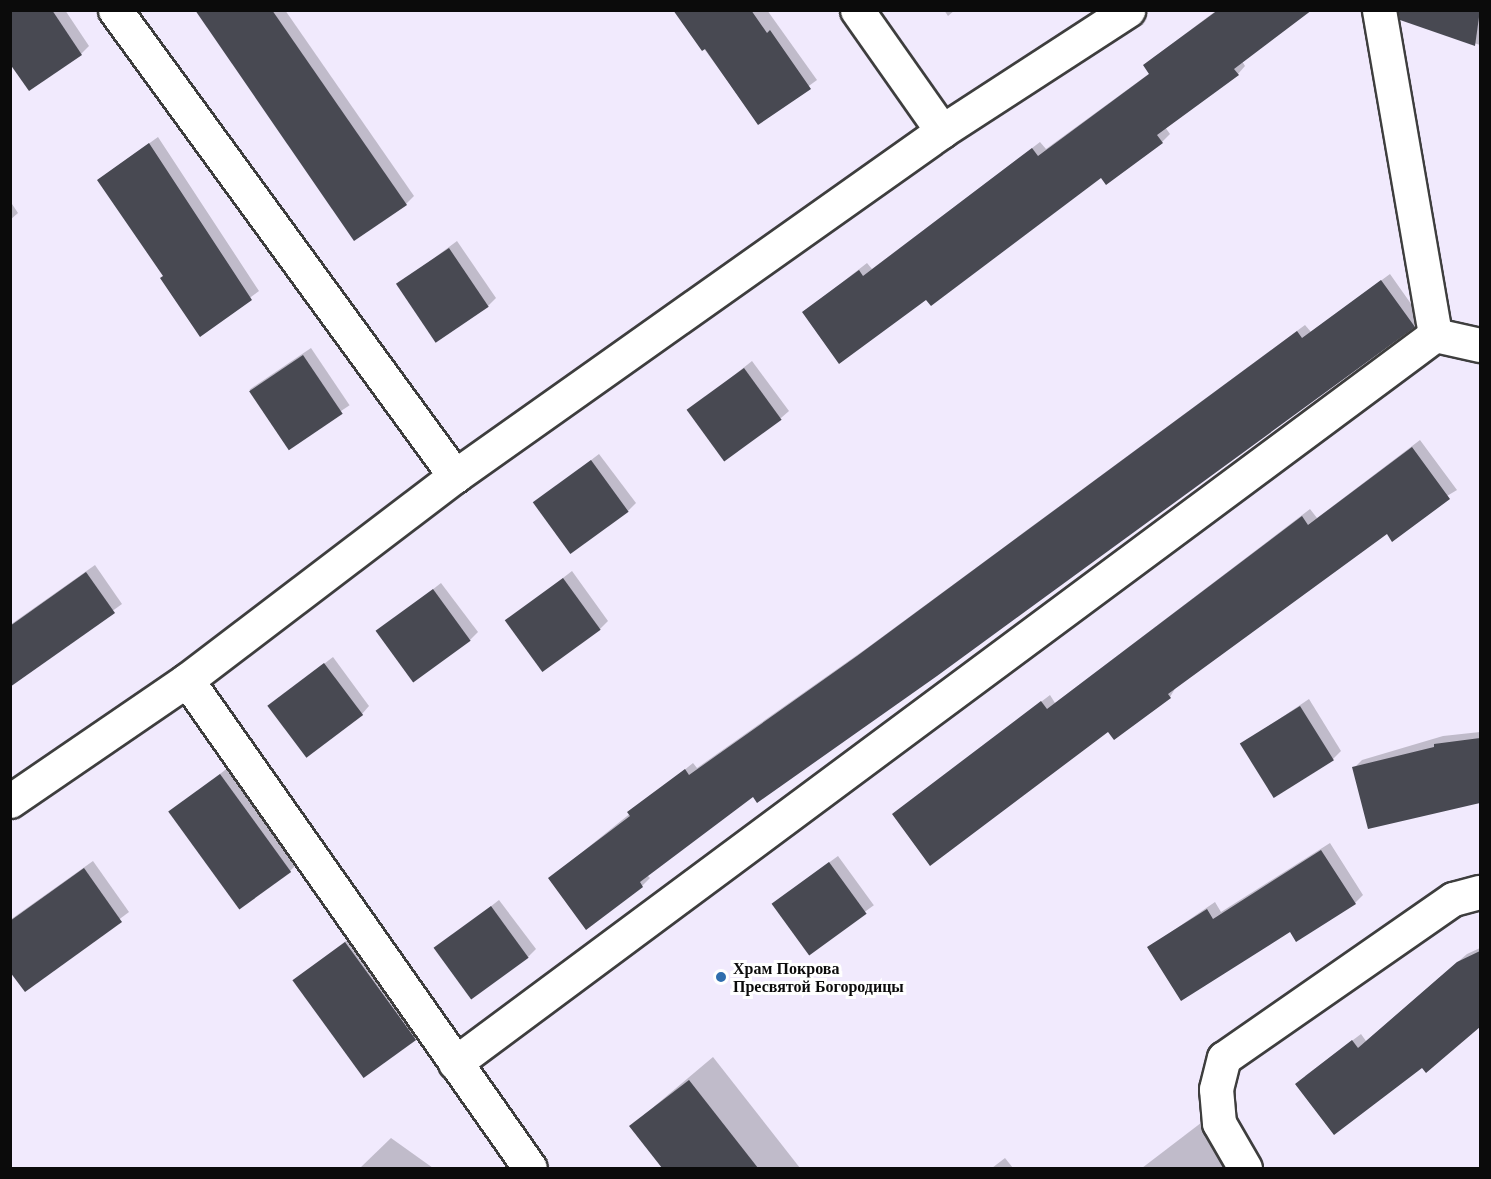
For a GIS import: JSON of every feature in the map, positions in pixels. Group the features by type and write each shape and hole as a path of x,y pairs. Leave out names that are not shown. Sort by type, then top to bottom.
{"street":[{"path":"116,10 455,476"},
{"path":"857,10 942,131"},
{"path":"10,801 187,680 455,476 942,131 1128,10"},
{"path":"1379,10 1435,335"},
{"path":"455,1063 1435,335 1480,345"},
{"path":"187,680 530,1168"},
{"path":"1245,1168 1219,1123 1216,1089 1224,1058 1453,899 1480,892"}],"building":[{"path":"10,10 52,10 82,55 29,91 10,64"},
{"path":"195,10 272,10 407,205 354,241"},
{"path":"673,10 751,10 767,33 770,30 811,89 758,125 705,49 702,51"},
{"path":"1218,10 1312,10 1234,69 1239,75 1157,135 1163,143 1106,185 1101,178 931,306 926,300 839,364 802,312 859,270 863,276 1032,148 1038,156 1149,74 1143,65"},
{"path":"1398,10 1480,10 1475,46 1400,20"},
{"path":"149,143 252,300 200,337 160,278 163,276 97,180"},
{"path":"449,248 489,307 436,343 396,284"},
{"path":"1381,280 1415,327 937,676 757,803 753,797 640,882 643,887 586,930 548,878 630,816 627,812 685,769 689,775 857,656 1297,331 1302,338"},
{"path":"303,355 343,414 289,450 249,391"},
{"path":"744,368 782,420 724,462 687,410"},
{"path":"1412,447 1450,499 1392,542 1387,534 1168,694 1171,698 1114,740 1108,732 930,866 892,814 1041,701 1047,709 1302,516 1308,525"},
{"path":"591,460 629,512 570,554 533,502"},
{"path":"86,572 115,613 10,687 10,626"},
{"path":"563,578 601,630 542,672 505,620"},
{"path":"433,589 471,641 413,683 376,631"},
{"path":"324,663 363,715 306,758 267,706"},
{"path":"1300,706 1334,760 1274,798 1240,744"},
{"path":"1480,738 1480,803 1368,829 1352,767 1434,747 1434,744"},
{"path":"220,774 291,872 239,910 168,812"},
{"path":"1321,850 1356,904 1296,942 1290,932 1181,1001 1147,947 1207,909 1213,919"},
{"path":"829,862 867,914 809,956 772,904"},
{"path":"84,868 122,922 25,992 10,972 10,921"},
{"path":"491,906 529,958 471,1000 434,948"},
{"path":"345,942 416,1040 364,1078 292,980"},
{"path":"1480,951 1480,1027 1426,1073 1422,1068 1334,1135 1295,1084 1352,1040 1358,1048 1457,962"},
{"path":"689,1080 758,1168 662,1168 629,1126"}],"place":[{"name":"Храм Покрова Пресвятой Богородицы","path":"721,977"}]}
